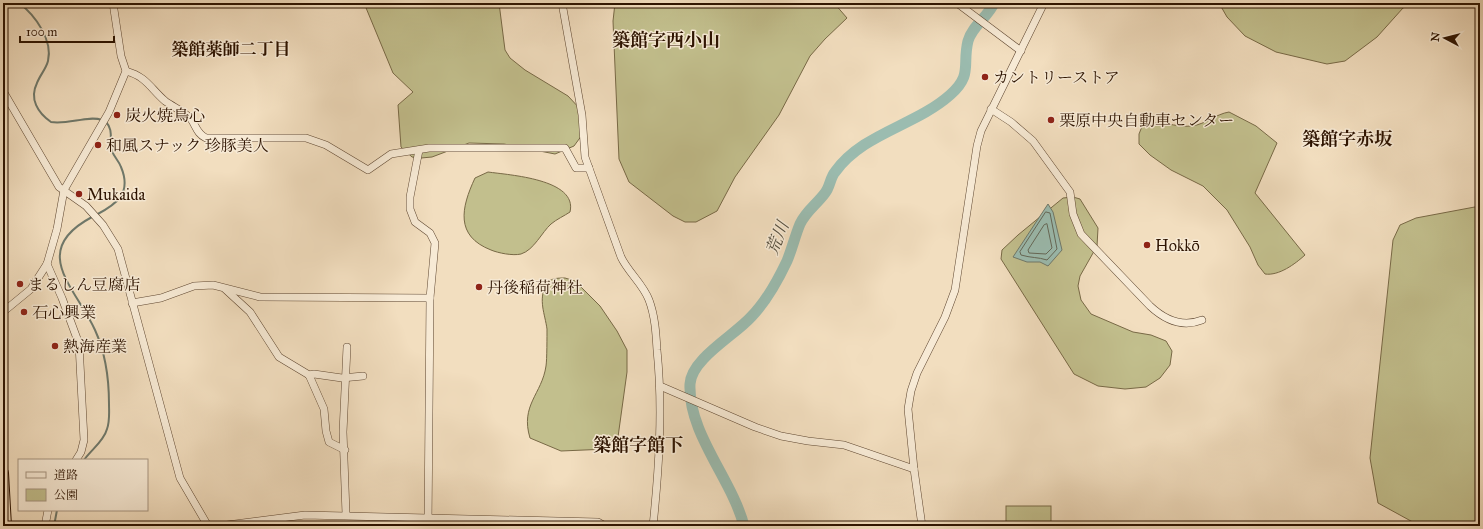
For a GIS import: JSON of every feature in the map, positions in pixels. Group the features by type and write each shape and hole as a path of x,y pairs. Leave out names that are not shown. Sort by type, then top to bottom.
{"highway":[{"path":"3,473 6,526"}],"street":[{"path":"3,312 30,289 47,264 57,228 64,190 106,117 126,71 121,56 113,3"},
{"path":"562,3 582,115 585,157 620,257 626,268 648,297 654,312 660,386 658,460 653,526"},
{"path":"957,3 1021,51"},
{"path":"922,526 908,409 911,391 917,373 945,317 955,290 977,146 991,109 1044,3"},
{"path":"126,71 137,74 148,82 165,100 190,118 200,135 206,138 306,138 326,145 368,170 391,154 447,147 565,148 576,168 589,168"},
{"path":"3,91 58,187 92,212 118,249 180,478 208,526"},
{"path":"991,109 1011,122 1032,141 1070,192 1073,214 1081,234 1150,306 1159,315 1180,323 1192,324 1202,320"},
{"path":"419,150 410,197 410,210 415,222 430,233 435,243 430,298 428,526"},
{"path":"47,264 62,298 79,344 84,440 81,452 77,459"},
{"path":"132,303 161,298 194,286 213,285 260,297 430,298"},
{"path":"225,289 250,312 279,357 309,375 346,378 363,376"},
{"path":"346,514 345,450 343,432 347,347"},
{"path":"309,375 324,409 325,426 329,442 345,450"},
{"path":"660,386 687,399 781,436 844,445 914,469"},
{"path":"45,526 48,511"},
{"path":"219,526 283,516 346,514 598,522 605,526"}],"green space":[{"path":"364,3 499,3 505,50 510,58 525,70 568,96 582,111 582,135 574,146 555,154 504,144 469,143 432,157 412,157 401,147 398,105 413,92 393,73"},
{"path":"615,3 834,3 847,18 810,56 779,115 735,177 717,211 696,222 685,222 673,216 629,182 619,159 613,21"},
{"path":"1219,3 1412,3 1403,8 1377,37 1345,61 1327,64 1276,52 1245,36 1227,17"},
{"path":"1229,112 1256,126 1277,143 1255,193 1305,255 1292,265 1276,273 1265,274 1258,265 1250,247 1227,210 1203,186 1171,170 1150,155 1139,144 1139,134 1143,124 1155,122 1180,126 1192,126"},
{"path":"488,172 525,177 553,186 564,192 570,201 570,212 551,224 534,245 526,252 514,255 491,250 479,244 471,237 466,229 464,220 464,210 475,178"},
{"path":"1073,197 1080,199 1098,228 1097,246 1080,276 1078,286 1081,300 1091,314 1133,332 1151,335 1166,341 1172,351 1170,365 1160,378 1146,387 1125,389 1098,386 1074,374 1001,259 1002,250 1018,235 1063,198"},
{"path":"1480,206 1480,526 1420,526 1378,503 1370,458 1393,240 1400,225 1416,218"},
{"path":"565,278 575,281 600,306 617,331 627,350 627,372 618,437 608,449 561,451 530,438 528,417 533,400 544,376 546,363 547,329 542,296 549,281"},
{"path":"1006,506 1051,506 1051,526 1006,526"}],"water":[{"path":"1048,204 1053,212 1062,250 1048,266 1040,262 1027,262 1013,257"}],"waterway":[{"path":"19,3 37,21 48,45 48,61 38,80 34,95 34,100 39,110 51,122 57,123 91,119 102,120"},
{"name":"荒川","path":"744,526 738,508 703,439 696,421 691,403 690,384 692,375 706,357 744,324 767,298 787,261 802,219 825,193 833,174 860,148 936,106 950,95 962,82 965,70 966,49 970,36 994,3"},
{"path":"96,215 116,202 120,197 125,184 121,167 112,151 111,132 106,122"},
{"path":"85,459 103,438 108,426 109,394 107,375 99,339 87,314 69,285 62,270 60,257 63,243 73,230 92,217"},
{"path":"54,526 57,511"}],"place":[{"name":"カントリーストア","path":"985,77"},
{"name":"炭火焼鳥心","path":"117,115"},
{"name":"栗原中央自動車センター","path":"1051,120"},
{"name":"和風スナック 珍豚美人","path":"98,145"},
{"name":"Mukaida","path":"79,194"},
{"name":"Hokkō","path":"1147,245"},
{"name":"まるしん豆腐店","path":"20,284"},
{"name":"丹後稲荷神社","path":"479,287"},
{"name":"石心興業","path":"24,312"},
{"name":"熱海産業","path":"55,346"}],"district":[{"name":"築館字西小山","path":"666,40"},
{"name":"築館薬師二丁目","path":"231,49"},
{"name":"築館字赤坂","path":"1347,139"},
{"name":"築館字館下","path":"638,445"}]}
